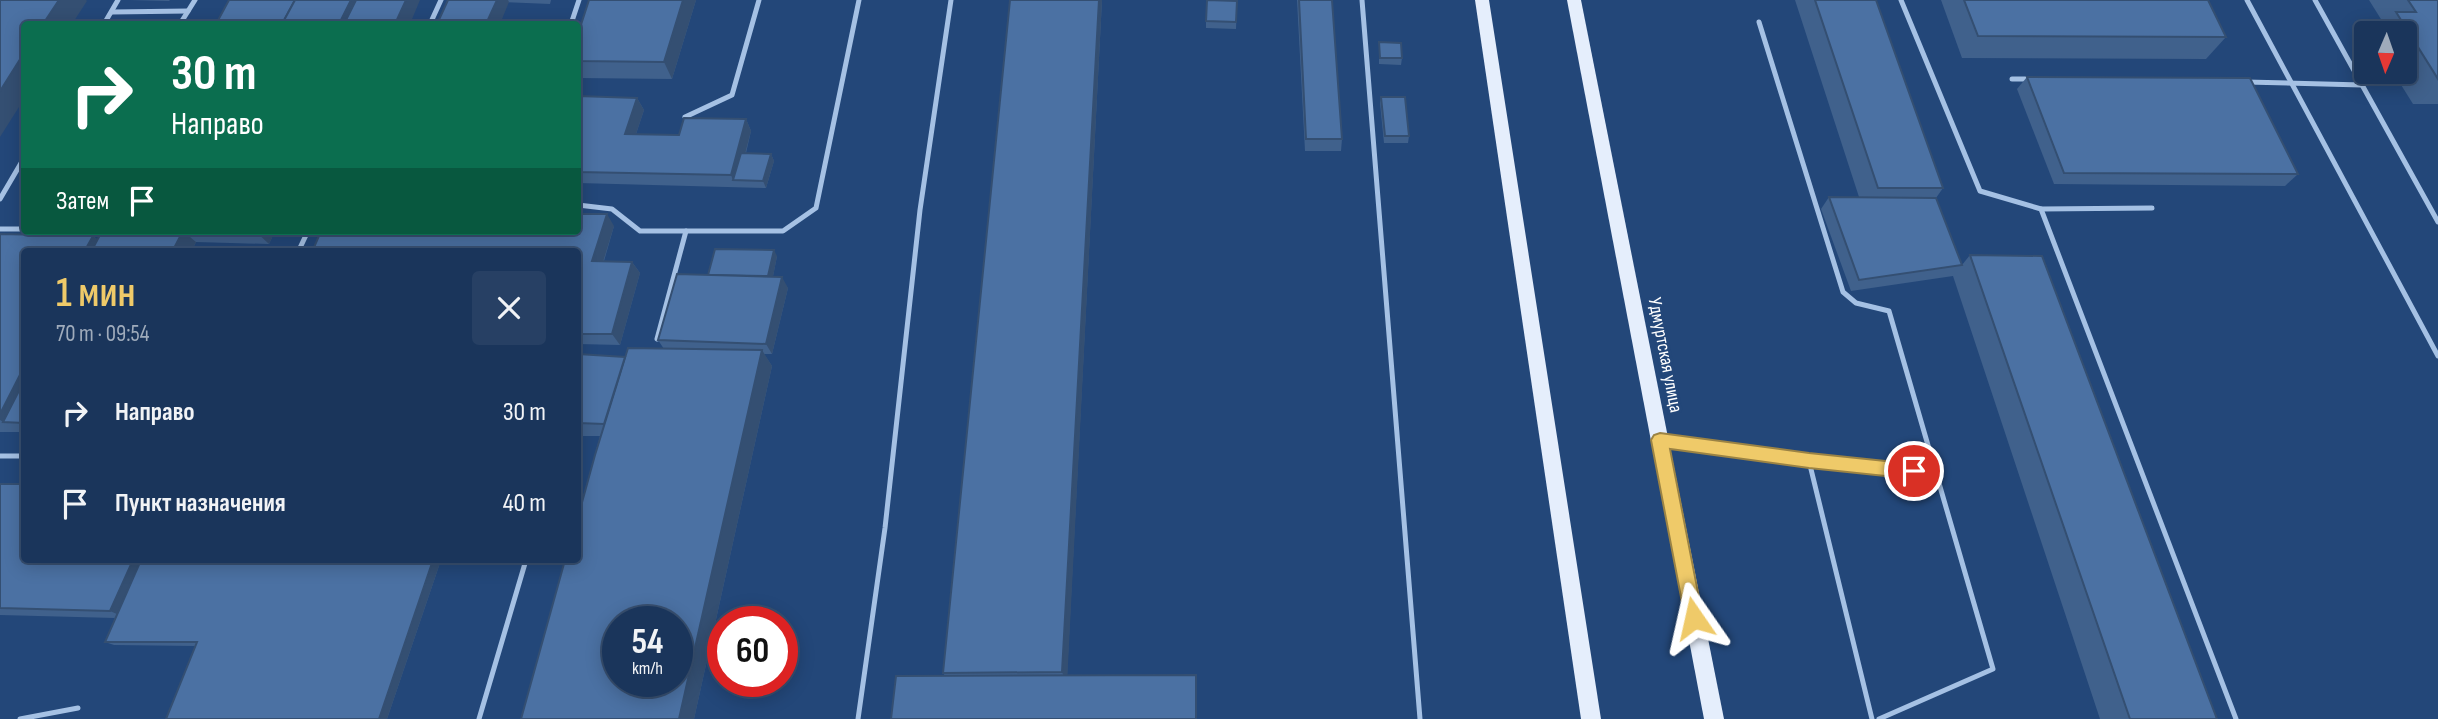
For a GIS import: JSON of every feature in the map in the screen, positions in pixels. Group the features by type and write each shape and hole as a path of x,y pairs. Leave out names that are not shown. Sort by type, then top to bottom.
{"main road":[{"path":"1482,0 1591,719"},
{"name":"Удмуртская улица","path":"1574,0 1714,719"}],"lane":[{"path":"106,21 118,0"},
{"path":"182,21 195,0"},
{"path":"431,21 441,0"},
{"path":"572,21 579,0"},
{"path":"685,117 732,95 759,0"},
{"path":"581,205 612,209 640,230 686,231 783,231 816,208 859,0"},
{"path":"858,719 885,528 920,210 951,0"},
{"path":"1362,0 1420,719"},
{"path":"1901,0 1980,191 2041,209 2152,208"},
{"path":"2248,0 2438,356"},
{"path":"2315,0 2438,222"},
{"path":"111,12 188,11"},
{"path":"1759,22 1843,292 1856,303 1889,312 1993,669 1879,719"},
{"path":"2011,79 2038,79"},
{"path":"2238,82 2362,85"},
{"path":"0,199 21,163"},
{"path":"2041,209 2236,719"},
{"path":"0,229 21,229"},
{"path":"657,340 686,231"},
{"path":"1660,440 1809,461 1936,473"},
{"path":"0,456 21,456"},
{"path":"1809,461 1872,719"},
{"path":"479,719 525,563"},
{"path":"20,719 78,708"}],"building":[{"path":"0,0 59,0 45,21 21,21 21,58 0,91"},
{"path":"229,0 295,0 284,21 218,21"},
{"path":"295,0 351,0 340,21 284,21"},
{"path":"356,0 406,0 396,21 346,21"},
{"path":"448,0 497,0 487,21 438,21"},
{"path":"589,0 683,0 664,62 581,61 581,25"},
{"path":"1010,0 1099,0 1062,672 943,673"},
{"path":"1207,0 1237,1 1236,22 1206,21"},
{"path":"1299,0 1332,0 1342,139 1306,139"},
{"path":"1815,0 1876,0 1943,188 1878,188"},
{"path":"1964,0 2208,0 2226,37 1978,36"},
{"path":"2408,0 2438,0 2438,79 2417,46 2417,21 2402,21 2396,12 2416,12"},
{"path":"1379,42 1401,43 1402,58 1380,58"},
{"path":"2027,77 2250,78 2298,174 2064,173"},
{"path":"581,96 637,98 625,134 679,135 684,118 746,119 731,175 581,172"},
{"path":"1381,97 1405,97 1409,136 1385,136"},
{"path":"741,153 771,154 763,181 733,180"},
{"path":"1829,197 1936,198 1962,265 1859,280"},
{"path":"581,214 607,214 592,261 632,262 612,334 581,334 581,248 314,248 319,235 581,235"},
{"path":"0,234 93,236 86,248 21,248 21,373 0,414"},
{"path":"100,235 181,235 174,248 93,248"},
{"path":"715,249 774,250 768,276 708,275"},
{"path":"1970,255 2042,256 2217,719 2130,719"},
{"path":"677,274 782,277 766,344 658,340"},
{"path":"628,348 762,350 693,657 693,606 602,606 602,697 684,697 679,719 521,719 564,563 581,563 581,506"},
{"path":"581,354 625,357 604,424 581,423"},
{"path":"21,387 21,423 3,422"},
{"path":"0,484 21,484 21,563 132,563 110,611 0,608"},
{"path":"140,563 432,563 379,719 166,719 197,642 105,642"},
{"path":"1196,675 1196,719 891,719 896,676"}],"route":[{"path":"1694,618 1660,440 1809,461 1914,471"}]}
